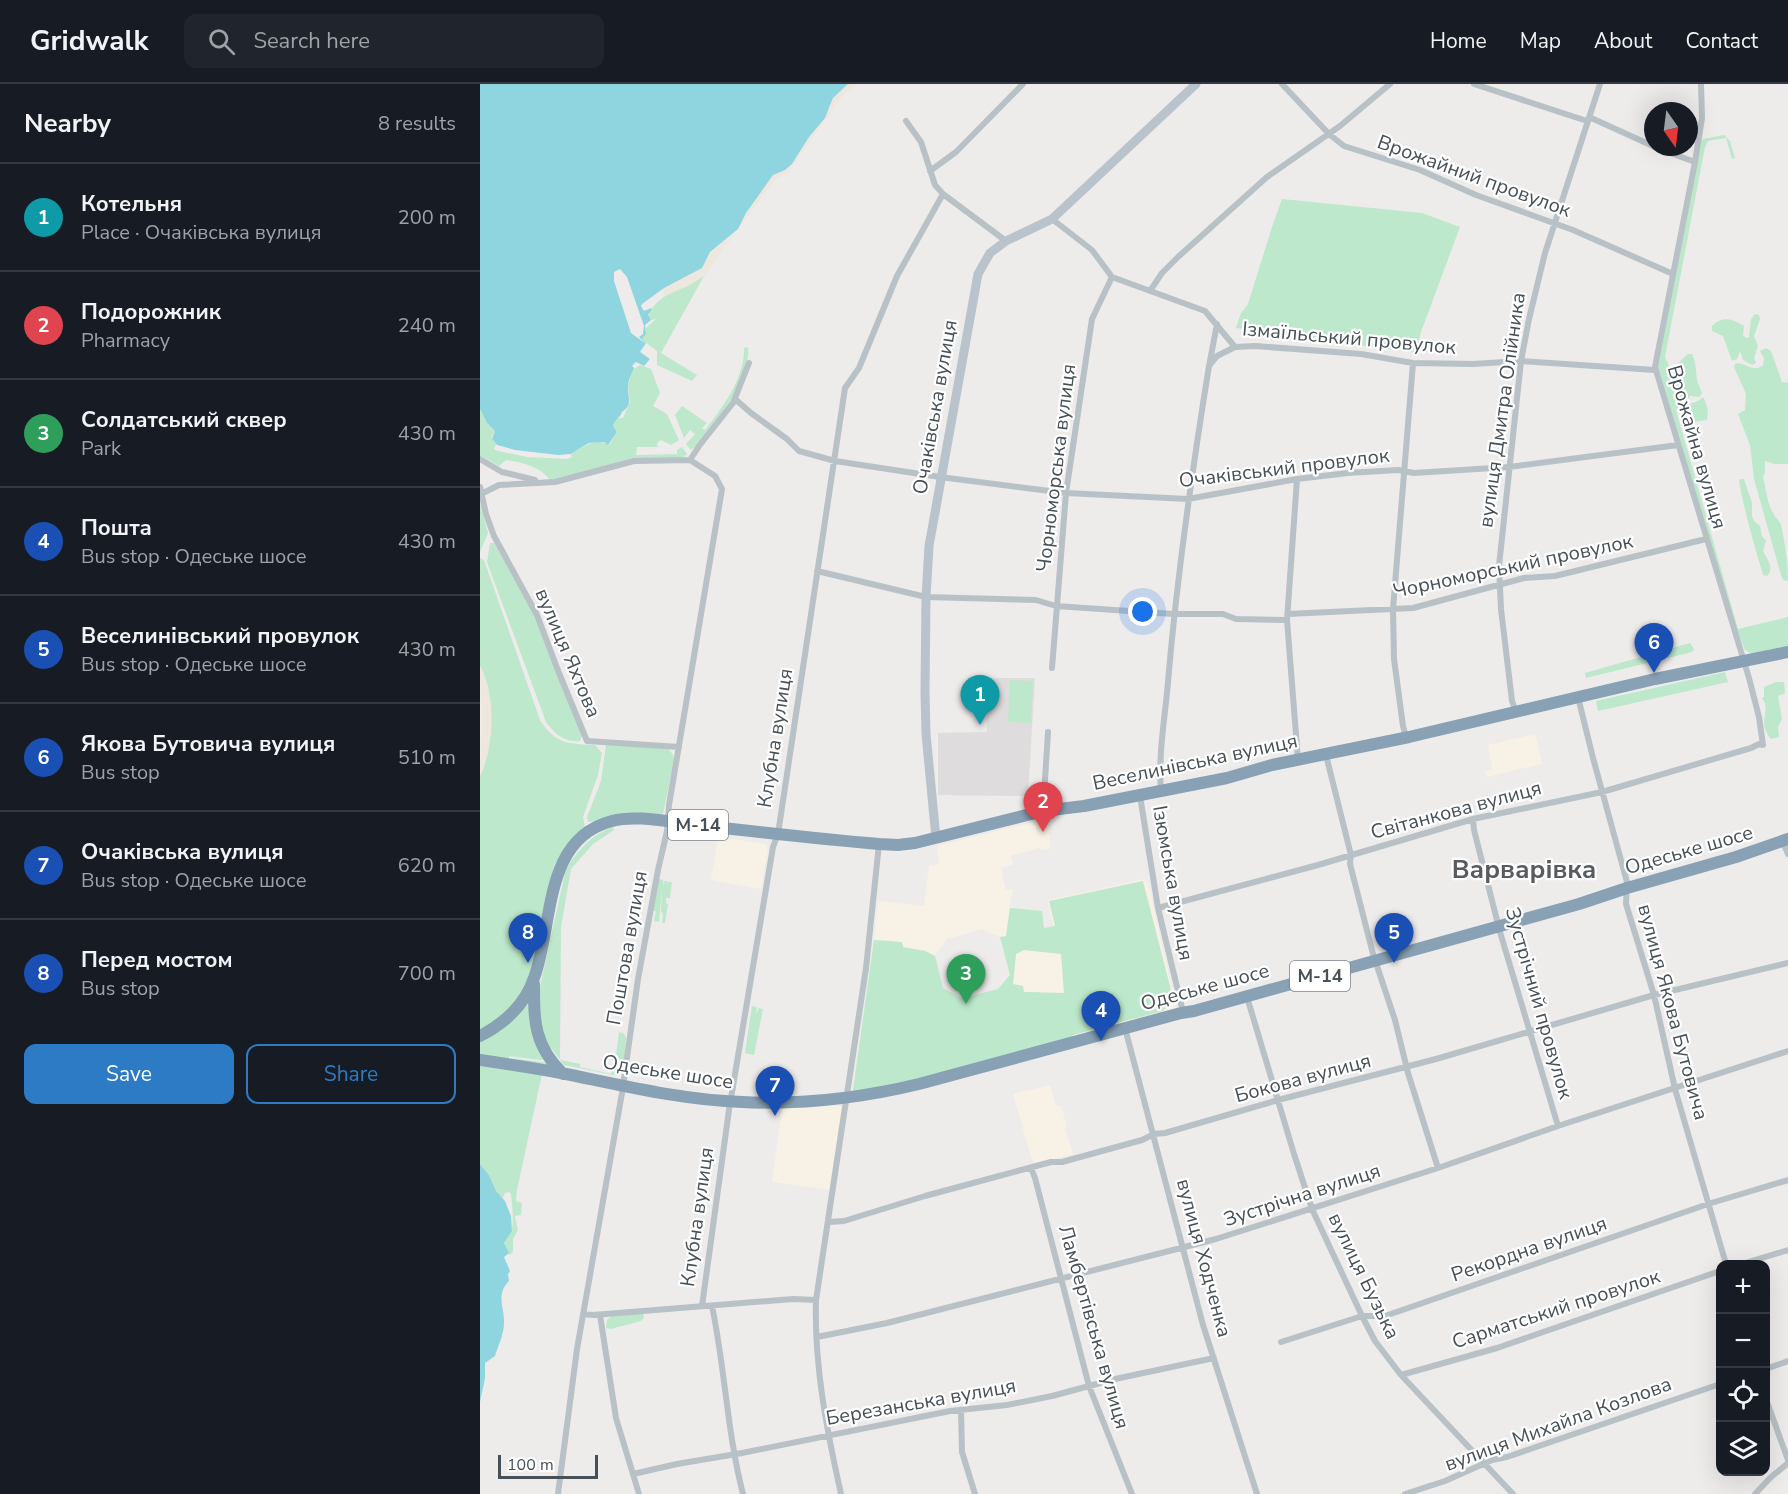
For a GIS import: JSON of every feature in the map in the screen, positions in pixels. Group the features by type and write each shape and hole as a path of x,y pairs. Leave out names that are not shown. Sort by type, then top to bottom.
{"highway":[{"name":"Веселинівська вулиця","path":"534,980 555,879 564,858 590,831 611,821 631,819 669,822 905,845 1043,811 1084,806 1161,791 1788,652"},
{"name":"Одеське шосе","path":"480,1060 622,1086 730,1101 787,1103 848,1098 919,1084 1183,1012 1247,997 1579,904 1785,840"},
{"name":"М-14","path":"480,1036 511,1015 534,980"},
{"path":"534,980 535,1027 549,1056 563,1074"}],"street":[{"path":"930,171 956,152 1023,84"},
{"name":"Очаківська вулиця","path":"936,838 926,734 926,597 929,546 978,274 990,253 1006,241 1052,219 1196,84"},
{"name":"Врожайний провулок","path":"1282,84 1329,134 1351,149 1420,170 1476,195 1554,224 1673,274"},
{"path":"1150,291 1162,273 1178,257 1268,177 1329,134 1390,84"},
{"path":"1474,84 1588,119 1644,143"},
{"name":"вулиця Дмитра Олійника","path":"1516,712 1512,701 1499,585 1500,542 1521,361 1536,287 1600,84"},
{"name":"Врожайна вулиця","path":"1701,84 1702,118 1695,162 1655,370 1744,661 1759,717 1763,744"},
{"path":"906,121 921,142 934,184 943,194 1006,241"},
{"path":"1679,156 1695,162"},
{"name":"Клубна вулиця","path":"702,1306 730,1101 773,847 778,834 845,388 859,368 897,276 943,194"},
{"path":"1052,219 1092,250 1112,277"},
{"name":"Ізмаїльський провулок","path":"1112,277 1205,310 1234,347 1255,346 1361,354 1413,363 1521,361 1655,370"},
{"name":"Чорноморська вулиця","path":"1052,668 1066,493 1092,320 1112,277"},
{"name":"Ізюмська вулиця","path":"1161,791 1161,751 1173,614 1188,499 1217,324"},
{"path":"1209,366 1217,356 1234,347"},
{"path":"482,495 499,485 539,481 555,482 634,461 690,460 735,399 749,363"},
{"path":"1407,738 1403,726 1394,659 1393,609 1413,363"},
{"name":"Очаківський провулок","path":"735,399 799,451 835,461 1066,493 1188,499 1297,479 1348,473 1406,471 1414,473 1509,466 1678,445"},
{"path":"480,459 502,472 539,481"},
{"name":"Поштова вулиця","path":"558,1494 570,1391 638,979 669,822 669,805 722,489 716,476 690,460"},
{"path":"1297,479 1288,617 1298,761"},
{"name":"вулиця Яхтова","path":"480,487 492,531 539,619 587,741 679,747"},
{"name":"Чорноморський провулок","path":"817,571 926,597 1036,600 1056,606 1173,614 1223,614 1236,619 1413,608 1535,576 1555,576 1706,539"},
{"name":"вулиця Якова Бутовича","path":"1578,697 1627,888 1626,904 1654,994 1675,1089 1725,1260"},
{"path":"1043,811 1048,732"},
{"name":"Світанкова вулиця","path":"1158,908 1228,891 1473,819 1602,792 1763,744"},
{"path":"1326,755 1351,855 1350,864 1376,961 1438,1168"},
{"name":"Ізюмська вулиця","path":"1140,795 1158,908 1183,1012"},
{"name":"Зустрічний провулок","path":"1473,819 1499,927 1558,1126"},
{"path":"1785,840 1788,854"},
{"path":"841,1494 828,1434 817,1337 816,1300 866,968 879,844"},
{"name":"Бокова вулиця","path":"828,1222 844,1221 914,1199 1062,1162 1154,1134 1204,1123 1278,1100 1407,1067 1654,994 1788,963"},
{"name":"вулиця Бузька","path":"1247,997 1312,1209 1375,1341 1401,1375 1514,1494"},
{"name":"вулиця Ходченка","path":"1125,1028 1214,1358 1257,1494"},
{"name":"Зустрічна вулиця","path":"817,1337 879,1325 1216,1239 1438,1168 1788,1051"},
{"name":"Ламбертівська вулиця","path":"1031,1168 1089,1386 1132,1494"},
{"name":"Рекордна вулиця","path":"1281,1342 1362,1316 1385,1316 1708,1204 1788,1180"},
{"path":"1755,1260 1788,1250"},
{"name":"Сарматський провулок","path":"1401,1375 1497,1348 1716,1272"},
{"path":"583,1314 600,1315 793,1299 816,1300"},
{"name":"Клубна вулиця","path":"712,1306 717,1327 734,1453 743,1494"},
{"path":"600,1315 617,1419 639,1494"},
{"name":"Березанська вулиця","path":"633,1474 828,1434 961,1410 1008,1405 1214,1358"},
{"path":"1769,1368 1788,1362"},
{"name":"вулиця Михайла Козлова","path":"1406,1494 1445,1481 1485,1463 1716,1385"},
{"path":"961,1410 962,1452 975,1494"},
{"path":"1755,1494 1788,1461 1770,1410"}],"shaded area":[{"path":"985,678 1035,678 1028,796 938,795 938,733 987,732"},
{"path":"1535,734 1543,766 1541,764 1487,777 1485,771 1492,769 1488,745"},
{"path":"1044,821 1049,826 1050,849 1041,850 1040,848 1011,856 1013,865 1001,868 1006,890 1012,889 1013,896 1006,936 1000,937 982,929 947,939 935,956 925,951 902,947 888,940 874,940 878,901 924,906 929,866 939,864 937,849 940,845"},
{"path":"718,837 766,844 768,849 761,889 711,880"},
{"path":"1144,879 1149,886 1176,1008 1073,1038 1064,993 1023,992 1013,985 1016,954 1024,950 1056,953 1055,926 1049,900"},
{"path":"1050,1085 1056,1106 1061,1106 1063,1112 1073,1154 1037,1163 1031,1157 1013,1094"},
{"path":"840,1105 842,1108 830,1190 772,1182 782,1108"}],"green space":[{"path":"1724,135 1730,141 1735,158 1732,159 1726,138 1708,141 1705,147 1665,357 1670,368 1673,368 1688,354 1692,354 1694,361 1702,394 1699,397 1690,396 1676,410 1738,629 1788,617 1788,647 1752,654 1745,650 1737,630 1658,367 1701,143 1703,139"},
{"path":"1282,199 1422,213 1460,227 1421,332 1416,353 1236,328 1241,313 1248,304"},
{"path":"704,276 661,353 697,375 692,381 657,365 657,351 641,339 646,334 646,328 656,319 648,318 656,304 671,293"},
{"path":"1755,314 1759,315 1760,319 1754,336 1758,346 1754,358 1756,363 1752,365 1743,360 1740,351 1737,359 1732,361 1723,336 1712,331 1712,326 1720,320 1732,320 1744,326 1743,335 1746,338 1749,337 1751,319"},
{"path":"748,347 748,358 738,387 710,432 691,450 686,444 695,434 690,430 684,438 675,415 682,406 707,423 702,428 705,430 737,381 744,348"},
{"path":"1766,348 1771,351 1782,382 1788,383 1788,464 1765,461 1763,477 1769,505 1781,525 1788,581 1783,580 1781,575 1754,479 1750,445 1738,414 1745,410 1746,394 1734,367 1735,364 1752,368 1763,365 1764,358 1760,351"},
{"path":"640,365 651,369 660,393 653,406 667,414 679,440 671,445 661,440 657,443 658,447 637,447 636,455 677,454 677,450 682,447 687,454 683,458 646,458 550,480 531,466 506,460 499,466 480,455 480,409 487,423 495,431 491,438 496,444 494,449 498,451 527,457 567,459 572,457 570,453 589,444 599,442 609,445 617,432 613,426 615,420 623,418 630,402 628,387 632,370"},
{"path":"1702,398 1708,410 1707,420 1687,423 1677,411"},
{"path":"1744,479 1752,503 1754,521 1760,526 1762,536 1766,541 1763,551 1770,567 1767,576 1763,575 1750,529 1739,481"},
{"path":"480,503 488,533 480,552"},
{"path":"490,543 494,543 533,612 582,736 580,741 570,741 561,737 546,722 487,562"},
{"path":"480,558 484,560 540,720 557,738 570,743 595,745 602,753 598,775 583,817 585,827 567,846 554,866 530,979 515,1006 480,1032 480,776 488,751 491,706 489,691 480,666"},
{"path":"1690,643 1694,649 1692,652 1586,678 1585,673"},
{"path":"1725,672 1728,682 1598,711 1596,701"},
{"path":"1010,680 1033,681 1031,723 1008,722"},
{"path":"1776,682 1784,682 1785,693 1778,696 1782,719 1778,727 1779,737 1771,739 1765,727 1766,708 1762,698 1764,687"},
{"path":"606,745 668,748 674,760 663,814 588,822 587,817 601,781"},
{"path":"613,827 614,830 593,844 571,869 561,927 560,1058 580,1064 580,1067 611,1074 619,1032 623,1033 626,1037 625,1052 618,1076 564,1065 548,1044 540,1025 538,996 565,873 573,858 584,845 598,834"},
{"path":"659,879 663,880 663,887 664,881 672,882 670,898 666,898 668,904 665,923 662,923 663,913 661,912 662,889 659,922 654,921 656,911 653,911"},
{"path":"1143,881 1173,998 1163,1011 1073,1035 1073,1038 904,1083 855,1092 853,1090 874,940 902,942 903,947 925,951 935,956 943,988 961,998 971,996 998,989 1010,975 1000,937 1006,936 1010,908 1042,911 1044,928 1055,926 1049,901","holes":["1024,950 1061,954 1064,993 1024,992 1023,986 1013,984 1016,954"]},
{"path":"529,1000 549,1061 509,1056 509,1058 550,1063 553,1066 480,1056 480,1040"},
{"path":"752,1006 757,1007 756,1014 759,1008 763,1009 754,1055 745,1053"},
{"path":"480,1063 542,1074 517,1190 516,1201 522,1203 521,1215 515,1216 518,1230 513,1239 513,1252 509,1255 504,1243 512,1230 511,1194 505,1193 503,1198 496,1192 489,1175 480,1164"},
{"path":"643,1313 644,1318 641,1321 611,1329 606,1328 607,1320 613,1315"}],"sand":[{"path":"848,84 856,84 847,90 787,173 775,179 704,276 665,296 661,290 702,268 710,252 736,232 773,175 792,164 830,109 833,98"},
{"path":"480,666 489,691 491,721 488,751 480,776 482,720"}],"water":[{"path":"480,84 848,84 833,98 825,118 809,137 792,164 773,175 746,213 738,229 710,252 702,268 664,288 642,304 644,311 652,309 648,315 651,320 645,325 646,334 642,339 646,343 640,352 650,359 644,366 636,362 632,366 634,368 628,384 629,403 613,426 617,432 608,445 604,442 589,443 570,454 558,455 515,450 497,445 492,439 495,431 487,423 480,409"},
{"path":"480,1164 489,1175 496,1191 505,1201 511,1216 512,1231 504,1243 509,1253 504,1257 510,1271 509,1281 502,1292 503,1331 495,1356 485,1363 485,1378 480,1402"}],"pier":[{"path":"620,269 627,277 644,326 643,334 639,337 646,344 631,333 614,281 614,272"}],"place":[{"name":"Якова Бутовича вулиця","path":"1654,673"},
{"name":"Котельня","path":"980,725"},
{"name":"Подорожник","path":"1043,832"},
{"name":"Перед мостом","path":"528,963"},
{"name":"Веселинівський провулок","path":"1394,963"},
{"name":"Солдатський сквер","path":"966,1004"},
{"name":"Пошта","path":"1101,1041"},
{"name":"Очаківська вулиця","path":"775,1116"}],"district":[{"name":"Варварівка","path":"1524,869"}]}
